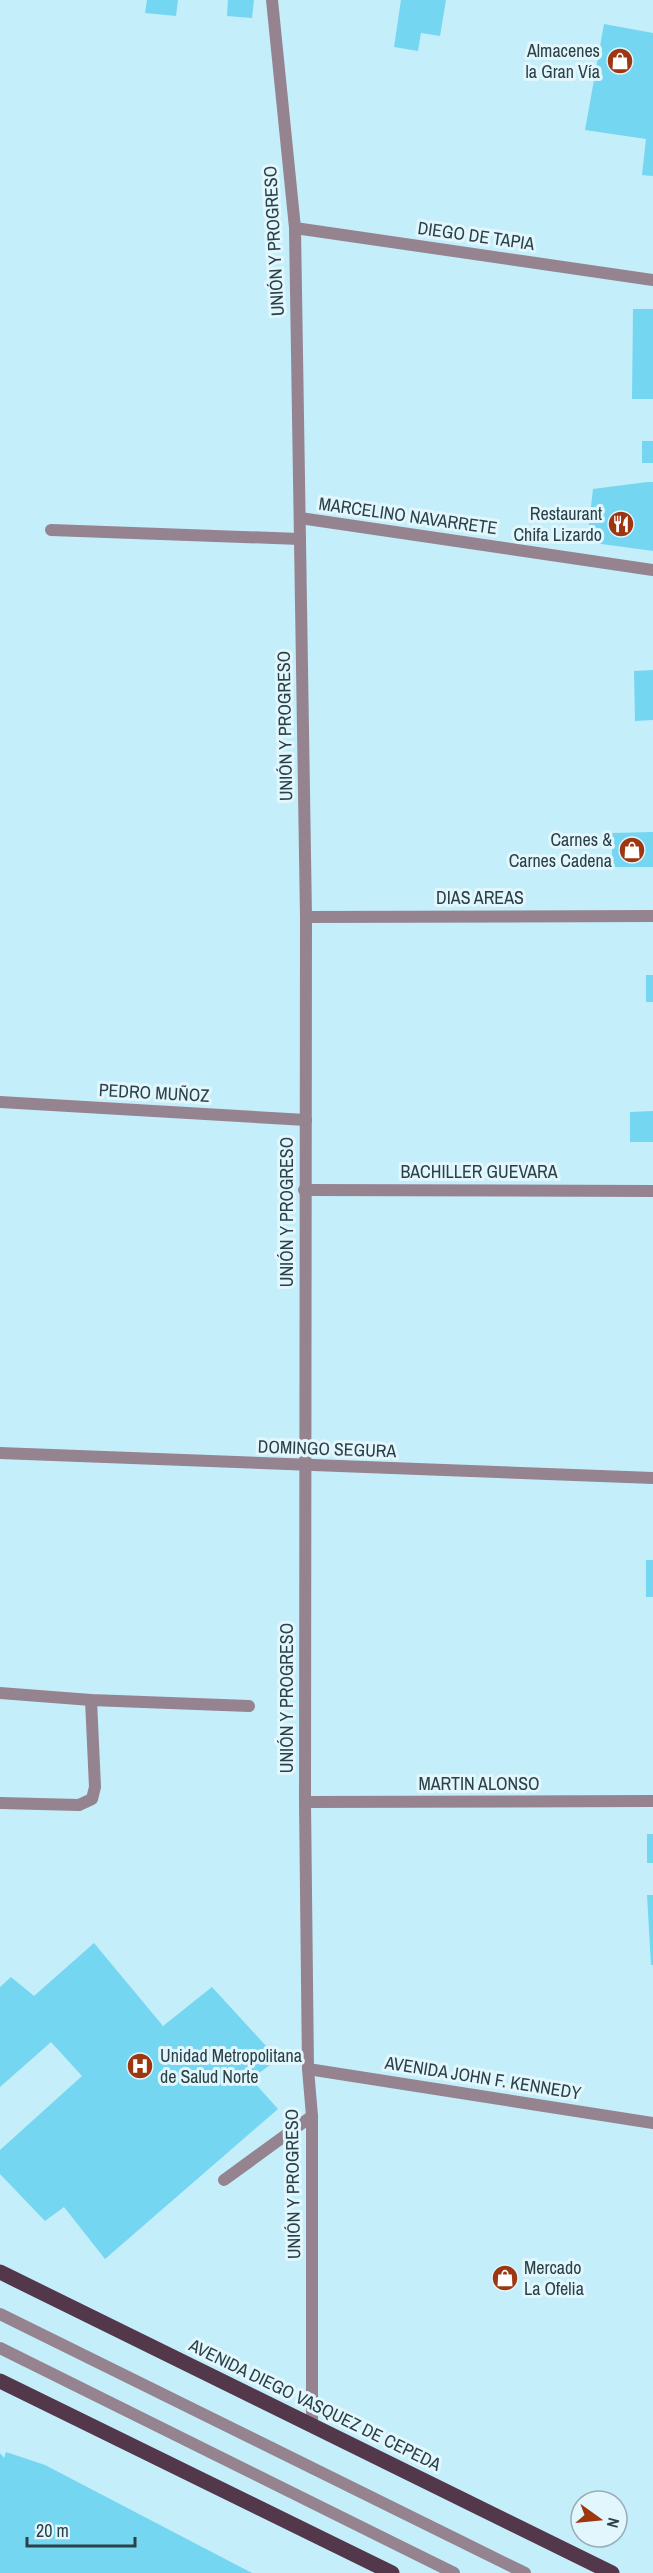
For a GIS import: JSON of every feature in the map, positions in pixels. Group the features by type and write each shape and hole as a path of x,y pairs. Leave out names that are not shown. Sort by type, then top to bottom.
{"main road":[{"name":"AVENIDA DIEGO VASQUEZ DE CEPEDA","path":"0,2272 612,2573"},
{"path":"0,2381 392,2573"}],"street":[{"name":"UNIÓN Y PROGRESO","path":"272,0 295,228 300,518 306,917 305,1802 308,2069 312,2116 312,2424"},
{"name":"DIEGO DE TAPIA","path":"295,228 653,280"},
{"name":"MARCELINO NAVARRETE","path":"300,518 653,570"},
{"path":"51,530 300,539"},
{"name":"DIAS AREAS","path":"306,917 653,916"},
{"name":"PEDRO MUÑOZ","path":"0,1102 306,1120"},
{"name":"BACHILLER GUEVARA","path":"304,1190 653,1191"},
{"name":"DOMINGO SEGURA","path":"0,1453 653,1478"},
{"path":"0,1693 91,1700 249,1706"},
{"path":"0,1803 79,1805 92,1799 95,1787 91,1700"},
{"name":"MARTIN ALONSO","path":"305,1802 653,1801"},
{"name":"AVENIDA JOHN F. KENNEDY","path":"308,2069 653,2123"},
{"path":"224,2180 312,2116"},
{"path":"0,2314 525,2573"},
{"path":"0,2348 454,2573"}],"building":[{"path":"147,0 178,0 176,16 145,13"},
{"path":"228,0 254,0 252,18 227,16"},
{"path":"401,0 446,0 440,36 421,33 418,51 394,47"},
{"name":"Almacenes la Gran Vía","path":"604,24 653,33 653,176 642,175 646,139 585,130"},
{"path":"633,309 653,309 653,399 632,399"},
{"path":"642,441 653,441 653,463 642,463"},
{"name":"Restaurant Chifa Lizardo","path":"653,482 653,551 587,542 593,489"},
{"path":"653,670 653,720 635,721 634,671"},
{"name":"Carnes & Carnes Cadena","path":"653,832 653,867 612,867 612,833"},
{"path":"646,975 653,975 653,1002 646,1002"},
{"path":"653,1111 653,1142 630,1142 630,1112"},
{"path":"646,1560 653,1560 653,1597 646,1597"},
{"path":"647,1834 653,1834 653,1863 647,1863"},
{"path":"647,1895 653,1895 653,1965 651,1965"},
{"name":"Unidad Metropolitana de Salud Norte","path":"94,1943 163,2026 212,1987 278,2059 251,2079 278,2109 105,2259 64,2207 45,2221 0,2174 0,2150 82,2076 51,2042 0,2087 0,1987 11,1977 34,1996"},
{"path":"6,2452 45,2465 252,2573 0,2573 0,2453 4,2458"}],"place":[{"name":"Almacenes la Gran Vía","path":"620,61"},
{"name":"Restaurant Chifa Lizardo","path":"621,524"},
{"name":"Carnes & Carnes Cadena","path":"632,850"},
{"name":"Unidad Metropolitana de Salud Norte","path":"140,2066"},
{"name":"Mercado La Ofelia","path":"505,2278"}]}
